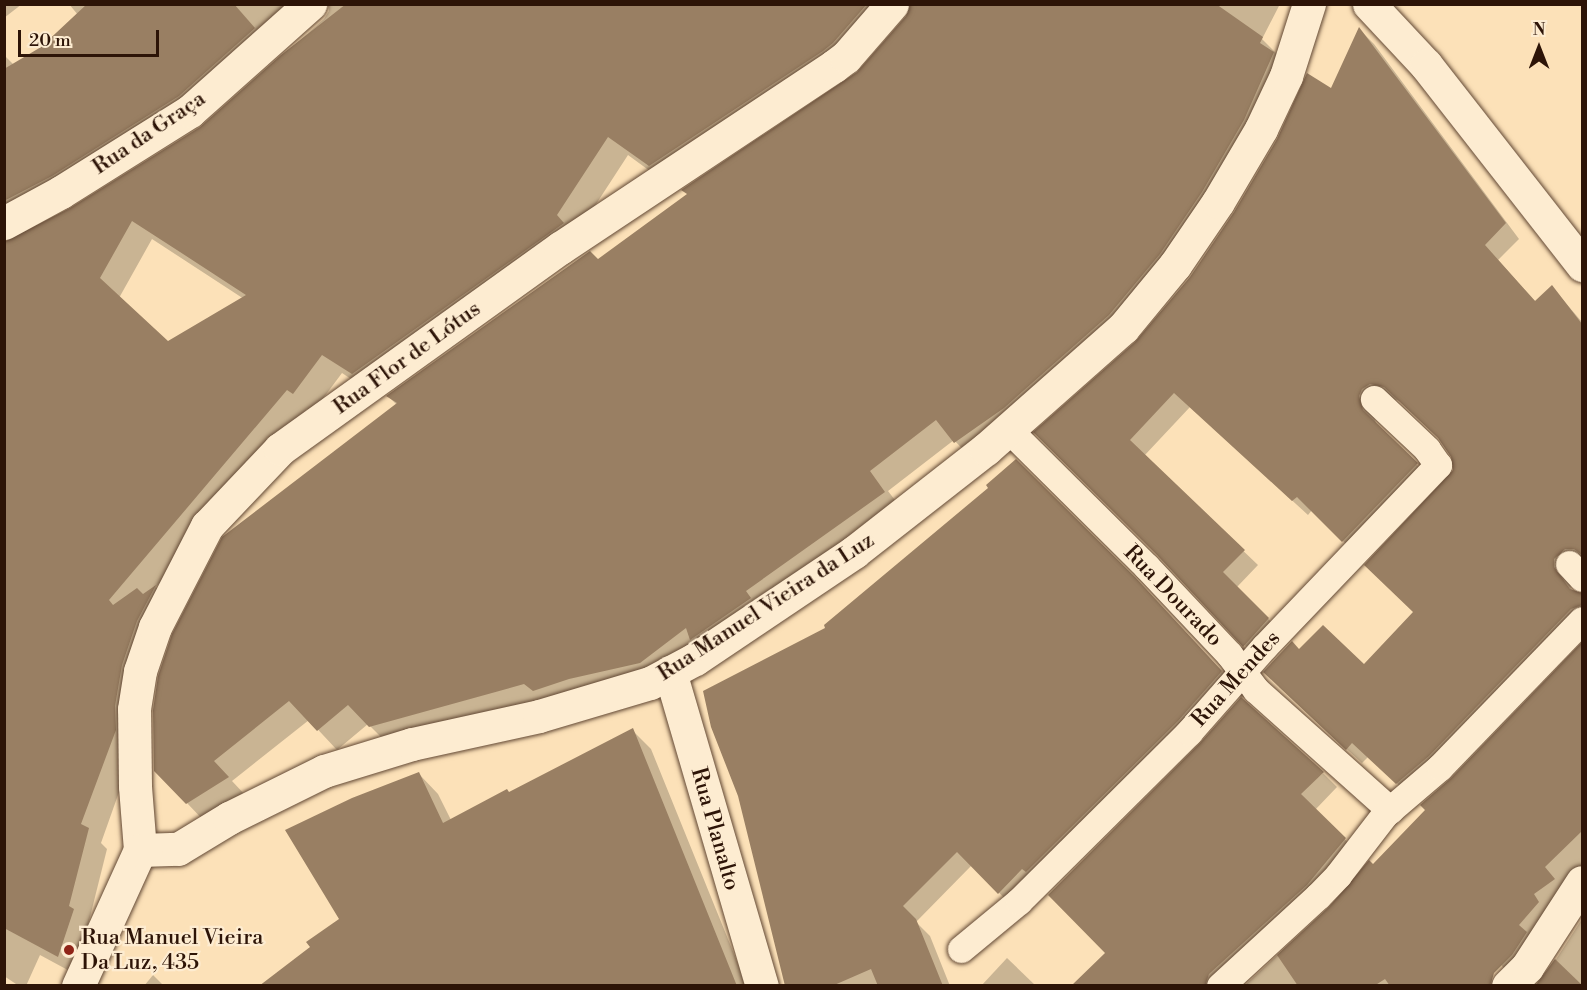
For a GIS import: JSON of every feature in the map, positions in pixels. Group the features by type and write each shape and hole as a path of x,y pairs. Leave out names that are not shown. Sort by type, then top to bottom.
{"street":[{"name":"Rua da Graça","path":"4,223 61,192 190,111 310,4"},
{"name":"Rua Flor de Lótus","path":"140,850 135,786 134,709 140,671 155,627 207,526 280,449 560,248 834,66 853,50 892,4"},
{"name":"Rua Manuel Vieira da Luz","path":"140,850 178,849 229,818 324,771 412,744 550,712 650,683 695,659 854,552 1008,430 1123,328 1175,265 1218,202 1261,129 1286,76 1309,4"},
{"path":"1369,4 1426,65 1582,265"},
{"name":"Rua Planalto","path":"670,672 762,986"},
{"path":"78,986 140,850"},
{"path":"1508,986 1527,967 1582,882"}],"lane":[{"name":"Rua Mendes","path":"961,949 1018,901 1189,732 1242,672 1438,465 1427,449 1374,399"},
{"name":"Rua Dourado","path":"1008,430 1146,566 1256,690 1390,810"},
{"path":"1220,986 1324,889 1390,810 1440,767 1582,620"}],"building":[{"path":"87,4 234,4 255,28 179,96 52,176 4,201 4,69 41,47"},
{"path":"346,4 867,4 833,43 823,51 649,166 608,137 557,215 564,223 352,374 322,355 293,394 287,390 109,600 113,605 137,588 143,594 156,585 137,621 122,665 115,706 116,730 81,824 89,828 69,906 74,909 58,957 4,928 4,242 70,208 200,127 281,55","holes":["132,221 246,295 168,341 100,278"]},
{"path":"910,4 1216,4 1263,37 1260,43 1274,52 1244,120 1202,192 1160,254 1109,315 1004,408 954,443 936,420 870,471 885,492 746,591 751,598 690,640 686,628 640,663 569,679 533,691 524,684 369,727 348,705 317,731 289,701 214,761 229,777 186,804 154,771 153,710 158,676 172,634 222,537 397,403 386,396 590,251 598,259 687,194 681,190 857,72 906,16"},
{"path":"1359,27 1506,223 1485,245 1535,301 1552,285 1582,324 1582,555 1574,549 1565,549 1554,559 1554,567 1570,589 1582,593 1582,605 1571,609 1429,756 1396,784 1352,743 1346,750 1263,672 1292,641 1299,649 1323,625 1364,664 1413,612 1364,565 1453,470 1451,457 1438,438 1384,387 1370,384 1362,389 1359,396 1363,410 1418,463 1342,542 1297,497 1292,501 1174,393 1130,440 1245,550 1223,572 1269,618 1243,647 1157,555 1033,432 1135,342 1190,277 1234,212 1277,139 1307,73 1331,88"},
{"path":"1016,459 1135,577 1222,671 1178,721 1026,872 1022,869 998,894 957,852 903,906 916,919 943,986 878,986 871,969 832,986 785,986 738,796 711,727 703,691 825,628 824,625 988,488 986,485"},
{"path":"1582,642 1582,831 1545,867 1555,879 1534,894 1539,902 1519,925 1527,932 1512,955 1494,973 1490,986 1390,986 1385,979 1374,986 1298,986 1277,955 1329,907 1369,860 1373,864 1425,810 1420,805 1451,778"},
{"path":"1241,697 1324,772 1301,794 1346,838 1307,885 1209,974 1205,986 1071,986 1105,953 1048,895 1200,743"},
{"path":"633,728 737,986 259,986 310,947 306,942 339,919 285,830 352,798 419,772 443,823"},
{"path":"1555,959 1582,985 1582,986 1535,986"}],"place":[{"name":"Rua Manuel Vieira Da Luz, 435","path":"69,950"}]}
